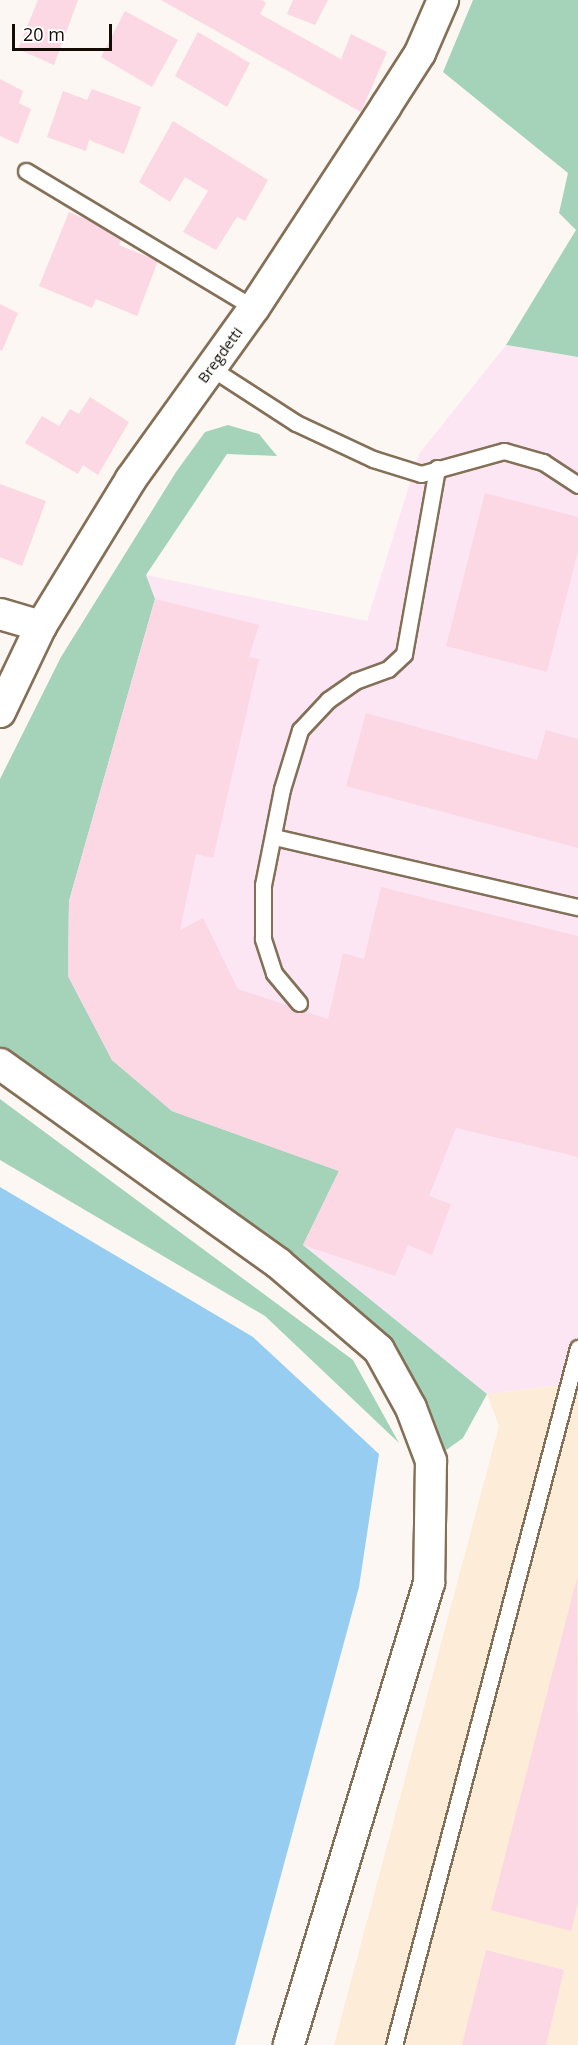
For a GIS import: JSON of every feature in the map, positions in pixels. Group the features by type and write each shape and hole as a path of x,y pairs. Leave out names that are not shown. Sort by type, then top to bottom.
{"street":[{"name":"Bregdetti","path":"0,712 41,626 131,479 255,308 420,53 443,0"},
{"path":"0,614 41,626"},
{"path":"0,1064 278,1263 380,1350 411,1408 431,1461 429,1583 289,2045"}],"lane":[{"path":"26,171 255,308"},
{"path":"211,368 296,423 373,459 421,474 504,451 543,462 578,485"},
{"path":"299,1003 274,973 263,939 263,885 300,730 328,700 355,681 388,669 404,654 437,468"},
{"path":"274,837 578,907"},
{"path":"394,2045 578,1348"}],"shaded area":[{"path":"506,345 578,357 578,1383 487,1394 303,1245 338,1171 172,1111 112,1060 68,976 69,901 155,599 146,575 367,621 419,454"},
{"path":"578,1383 578,2045 334,2045 499,1426 487,1394"}],"green space":[{"path":"473,0 578,0 578,357 506,345 576,230 559,213 568,173 443,72"},
{"path":"228,425 259,434 277,456 227,454 146,575 155,599 69,901 68,976 112,1060 172,1111 339,1171 303,1245 487,1394 463,1438 431,1461 379,1350 0,1056 0,779 61,657 176,472 205,432"},
{"path":"0,1099 353,1360 399,1443 265,1316 0,1160"}],"water":[{"path":"0,1187 253,1337 379,1454 359,1587 235,2045 0,2045"}],"building":[{"path":"38,0 78,0 54,65 18,49"},
{"path":"161,0 262,0 266,3 260,14 341,59 351,34 387,52 361,112"},
{"path":"293,0 328,0 315,25 287,14"},
{"path":"125,11 178,40 152,87 101,57"},
{"path":"198,32 250,63 227,107 175,76"},
{"path":"0,79 23,91 19,103 31,109 18,144 0,136"},
{"path":"92,89 141,107 124,154 89,140 86,151 47,137 63,91 87,100"},
{"path":"173,121 268,180 245,221 237,217 216,250 183,232 208,191 185,177 170,202 139,182"},
{"path":"69,212 123,236 119,245 158,261 137,316 96,299 92,308 39,286"},
{"path":"0,304 18,313 2,351 0,350"},
{"path":"90,397 129,422 98,475 83,465 78,474 25,443 42,416 59,426 70,409 79,414"},
{"path":"0,484 46,501 22,566 0,557"},
{"path":"485,493 578,517 578,551 547,672 446,646"},
{"path":"155,599 259,625 249,657 259,659 213,858 196,854 180,930 203,918 238,989 328,1019 343,953 364,959 381,887 578,936 578,1157 456,1128 429,1196 451,1204 432,1255 408,1245 395,1276 303,1245 339,1171 172,1111 112,1060 68,976 69,901"},
{"path":"366,713 537,760 546,730 578,739 578,848 346,786"},
{"path":"577,1578 578,1903 571,1931 491,1910"},
{"path":"486,1950 564,1970 546,2045 462,2045"}]}
